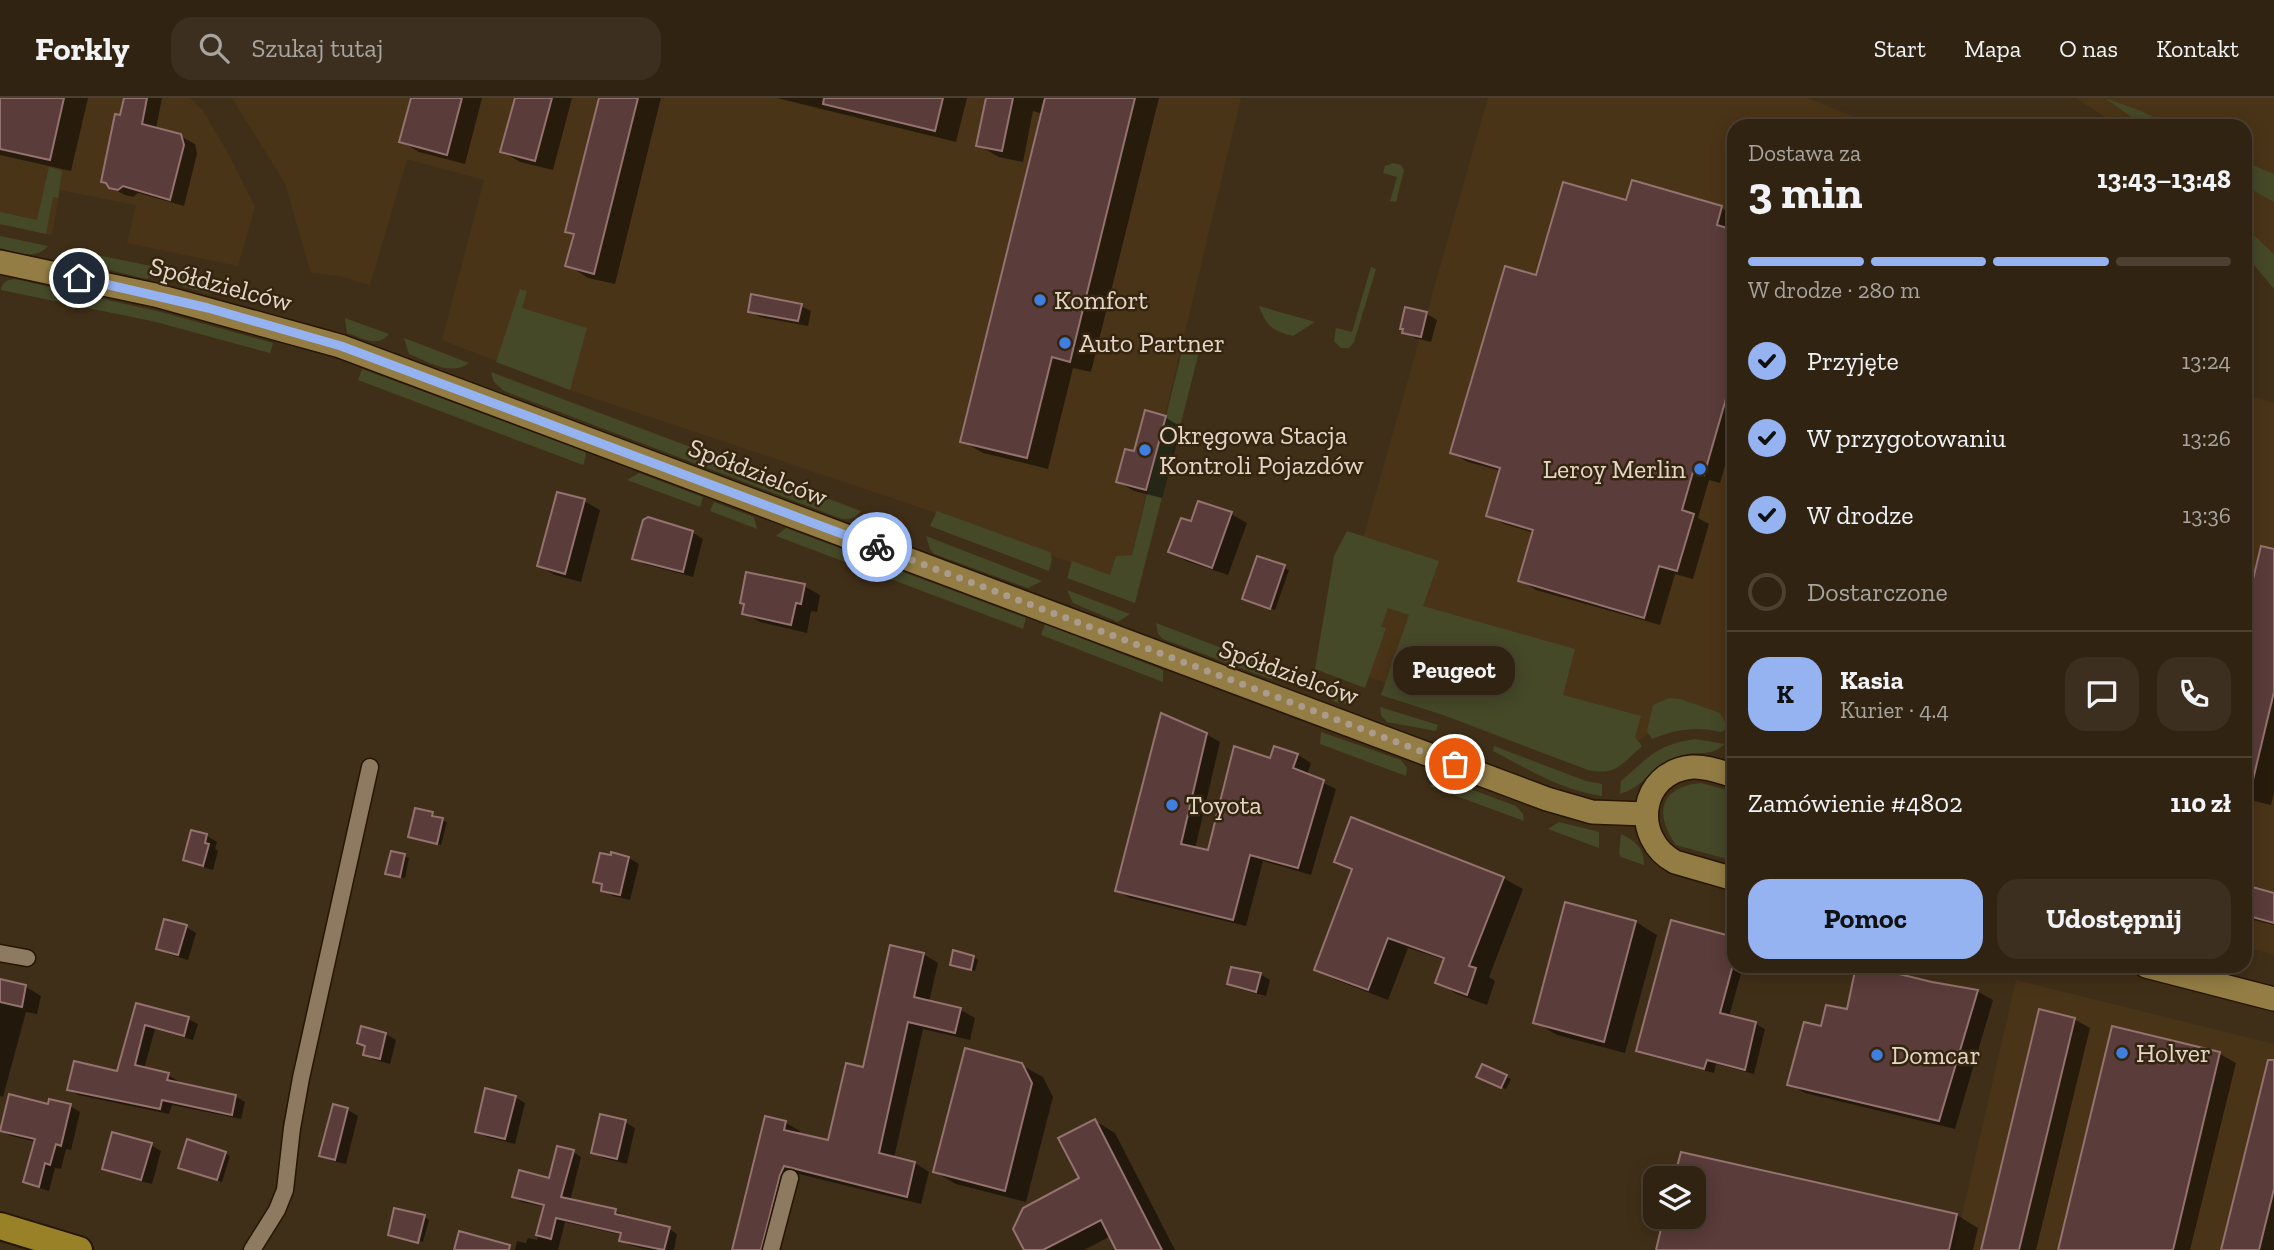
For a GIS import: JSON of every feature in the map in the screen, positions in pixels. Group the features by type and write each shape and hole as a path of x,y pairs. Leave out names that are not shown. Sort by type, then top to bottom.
{"main road":[{"path":"0,1226 79,1250"}],"street":[{"name":"Spółdzielców","path":"0,262 155,295 341,346 1547,799 1592,812 1646,814"},
{"path":"252,1250 277,1210 285,1189 301,1078 370,767"},
{"path":"1727,774 1703,767 1680,769 1670,774 1653,790 1646,814 1652,842 1666,857 1727,877"},
{"path":"0,953 27,958"},
{"path":"2173,973 2274,999"},
{"path":"771,1250 790,1178"}],"shaded area":[{"path":"0,98 190,98 203,111 255,207 238,266 127,243 136,205 60,190 52,235 0,224"},
{"path":"232,98 1241,98 1125,582 913,505 570,390 442,340 484,180 407,159 370,285 340,276 311,273 285,183"},
{"name":"Leroy Merlin","path":"1488,98 1808,98 1858,119 1727,119 1727,726 1707,720 1667,719 1609,764 1328,662"},
{"path":"2076,98 2274,98 2274,254 2252,234 2252,119 2108,119"},
{"path":"2252,397 2274,403 2274,955 2252,949"},
{"path":"2016,980 2274,1044 2274,1250 1954,1250"}],"green space":[{"path":"2105,98 2158,119 2134,119"},
{"path":"1393,163 1401,165 1404,170 1396,202 1390,201 1397,177 1383,173 1385,166"},
{"path":"2252,165 2274,174 2274,202 2252,190"},
{"path":"49,167 62,171 58,198 53,197 46,234 0,224 0,212 37,220"},
{"path":"2252,234 2274,254 2274,289 2252,262"},
{"path":"0,236 48,246 37,253 19,253 0,248"},
{"path":"68,249 161,268 158,274 146,279 73,261"},
{"path":"1371,267 1376,269 1354,342 1349,348 1341,348 1334,341 1336,328 1352,332"},
{"path":"177,273 214,281 211,294 184,287 180,284"},
{"path":"15,279 161,312 273,343 270,353 156,322 1,290 5,282"},
{"path":"520,289 527,291 522,308 587,328 570,390 496,362"},
{"path":"1259,306 1315,322 1293,336 1271,327"},
{"path":"345,318 389,334 380,340 369,341 347,333"},
{"path":"404,338 469,363 455,368 431,364 409,354"},
{"path":"1183,347 1199,352 1135,603 1067,578 1072,561 1110,575 1116,556 1132,555"},
{"path":"362,369 585,451 583,465 358,380"},
{"path":"491,372 861,511 853,518 842,519 504,391 494,382"},
{"path":"639,473 703,497 700,507 627,480"},
{"path":"714,502 754,517 757,529 710,511"},
{"path":"937,511 1050,552 1052,559 1049,571 930,526"},
{"path":"786,528 1026,618 1023,629 776,536"},
{"path":"1347,531 1439,561 1423,606 1575,649 1563,695 1641,716 1635,737 1642,746 1612,770 1588,770 1443,715 1381,695 1409,615 1388,608 1381,627 1386,628 1365,688 1315,669 1334,556"},
{"path":"926,536 1042,581 1028,588 934,554"},
{"path":"1067,590 1130,614 1118,622 1073,603"},
{"path":"1156,623 1287,673 1280,678 1270,679 1163,639 1158,634"},
{"path":"1045,624 1163,670 1163,682 1041,635"},
{"path":"1320,685 1358,699 1346,703 1336,702 1327,696"},
{"path":"1669,698 1680,699 1720,713 1727,729 1721,732 1686,730 1652,739 1647,731 1653,705"},
{"path":"1380,707 1438,725 1436,731 1387,722 1381,715"},
{"path":"1321,732 1401,760 1407,768 1406,776 1320,744"},
{"path":"1695,739 1725,744 1714,751 1673,758 1629,791 1620,794 1621,781 1654,753 1670,745"},
{"path":"1494,746 1586,781 1602,784 1602,796 1572,789 1546,778 1493,751"},
{"path":"1443,779 1516,806 1523,814 1524,821 1429,786"},
{"path":"1701,783 1727,790 1727,859 1676,845 1669,834 1663,813 1664,804 1676,790"},
{"path":"1559,822 1599,832 1599,848 1548,829"},
{"path":"1621,834 1638,846 1644,865 1621,857"}],"building":[{"path":"0,98 64,98 50,160 0,149"},
{"path":"124,98 147,98 142,124 181,134 184,145 170,200 123,186 118,190 109,188 106,183 101,182 115,114 120,115"},
{"path":"411,98 462,98 447,155 399,142"},
{"path":"515,98 552,98 535,161 500,152"},
{"path":"599,98 638,98 594,274 565,266 574,234 565,232"},
{"path":"824,98 943,98 935,131 823,104"},
{"path":"986,98 1013,98 1002,151 976,146"},
{"path":"1045,98 1135,98 1070,362 1052,357 1027,458 960,442"},
{"path":"1632,180 1722,206 1717,225 1727,228 1727,395 1704,475 1693,472 1682,510 1694,514 1677,571 1659,566 1644,618 1518,581 1533,530 1486,516 1500,468 1450,453 1505,266 1536,275 1563,182 1626,200"},
{"path":"751,294 802,304 798,321 748,312"},
{"path":"1405,307 1427,312 1421,337 1402,333 1403,329 1400,329"},
{"name":"Okręgowa Stacja Kontroli Pojazdów","path":"1145,410 1166,416 1146,490 1116,482 1125,449 1134,451"},
{"path":"557,492 585,499 565,574 537,566"},
{"path":"1198,501 1232,512 1212,568 1168,552 1181,518 1191,521"},
{"path":"648,517 693,531 683,572 632,559 643,520"},
{"path":"2261,546 2274,549 2274,692 2252,784 2252,584"},
{"path":"1257,556 1285,565 1270,609 1242,599"},
{"path":"746,572 805,584 801,604 796,603 791,625 742,614 744,604 740,603"},
{"path":"1161,713 1207,733 1181,844 1208,850 1234,746 1270,758 1274,746 1298,754 1293,768 1324,780 1298,868 1250,855 1233,920 1115,891"},
{"path":"415,808 433,812 432,816 443,818 437,844 408,837"},
{"path":"1351,817 1504,877 1469,966 1476,968 1467,995 1435,983 1444,958 1388,938 1368,990 1314,970 1352,869 1334,862"},
{"path":"191,830 207,834 205,843 209,844 203,866 183,860"},
{"path":"391,851 405,854 400,877 385,874"},
{"path":"611,852 629,857 620,895 601,891 602,884 593,882 600,853 611,855"},
{"path":"2252,887 2274,893 2274,923 2252,917"},
{"path":"1565,902 1636,921 1604,1042 1533,1023"},
{"path":"164,919 187,925 178,955 156,949"},
{"path":"1671,920 1727,935 1727,973 1731,973 1720,1013 1756,1022 1745,1070 1707,1060 1704,1069 1636,1051"},
{"path":"890,945 924,953 914,997 961,1008 955,1033 908,1022 879,1153 915,1162 907,1197 784,1166 761,1250 732,1250 765,1116 786,1121 784,1130 828,1140 846,1063 863,1067"},
{"path":"953,950 974,956 971,970 950,965"},
{"path":"1231,967 1261,973 1256,992 1227,984"},
{"name":"Domcar","path":"1855,973 1895,973 1978,990 1939,1121 1787,1085 1804,1022 1821,1026 1826,1005 1847,1009"},
{"path":"0,979 26,985 22,1007 0,1002"},
{"path":"136,1003 189,1017 184,1036 145,1025 135,1065 169,1073 167,1080 236,1095 232,1115 162,1100 160,1109 67,1090 74,1061 117,1071"},
{"path":"2039,1009 2075,1018 2019,1250 1981,1250"},
{"path":"361,1026 386,1033 380,1059 363,1055 365,1046 357,1043"},
{"path":"2112,1026 2220,1052 2173,1250 2058,1250"},
{"path":"965,1048 1022,1063 1032,1083 1005,1191 933,1172"},
{"path":"2268,1060 2274,1060 2274,1189 2259,1250 2221,1250"},
{"path":"1482,1064 1507,1075 1501,1088 1476,1077"},
{"path":"485,1088 516,1096 505,1139 475,1132"},
{"path":"9,1094 48,1104 49,1099 71,1104 61,1146 56,1144 50,1165 45,1163 39,1187 23,1182 35,1139 0,1131"},
{"path":"333,1104 348,1108 335,1160 319,1156"},
{"path":"600,1114 626,1120 617,1159 591,1153"},
{"path":"1095,1119 1162,1250 1116,1250 1101,1220 1043,1250 1024,1250 1013,1229 1023,1208 1079,1178 1058,1138"},
{"path":"112,1132 152,1143 141,1180 102,1169"},
{"path":"187,1139 226,1152 217,1180 178,1168"},
{"path":"557,1146 574,1150 561,1197 616,1209 615,1214 670,1227 664,1250 619,1241 621,1233 556,1218 551,1239 536,1235 544,1205 512,1197 519,1170 549,1178"},
{"path":"1681,1152 1957,1214 1949,1250 1656,1250 1661,1229 1706,1229 1706,1166 1677,1166"},
{"path":"394,1208 425,1215 418,1243 388,1235"},
{"path":"459,1231 510,1245 509,1250 454,1250"}],"way so far":[{"path":"877,547 1455,764"}],"place":[{"name":"Komfort","path":"1040,300"},
{"name":"Auto Partner","path":"1065,343"},
{"name":"Okręgowa Stacja Kontroli Pojazdów","path":"1145,450"},
{"name":"Leroy Merlin","path":"1700,469"},
{"name":"Peugeot","path":"1455,764"},
{"name":"Toyota","path":"1172,805"},
{"name":"Holver","path":"2122,1053"},
{"name":"Domcar","path":"1877,1055"}],"route":[{"path":"79,278 208,308 341,346 877,547"}]}
